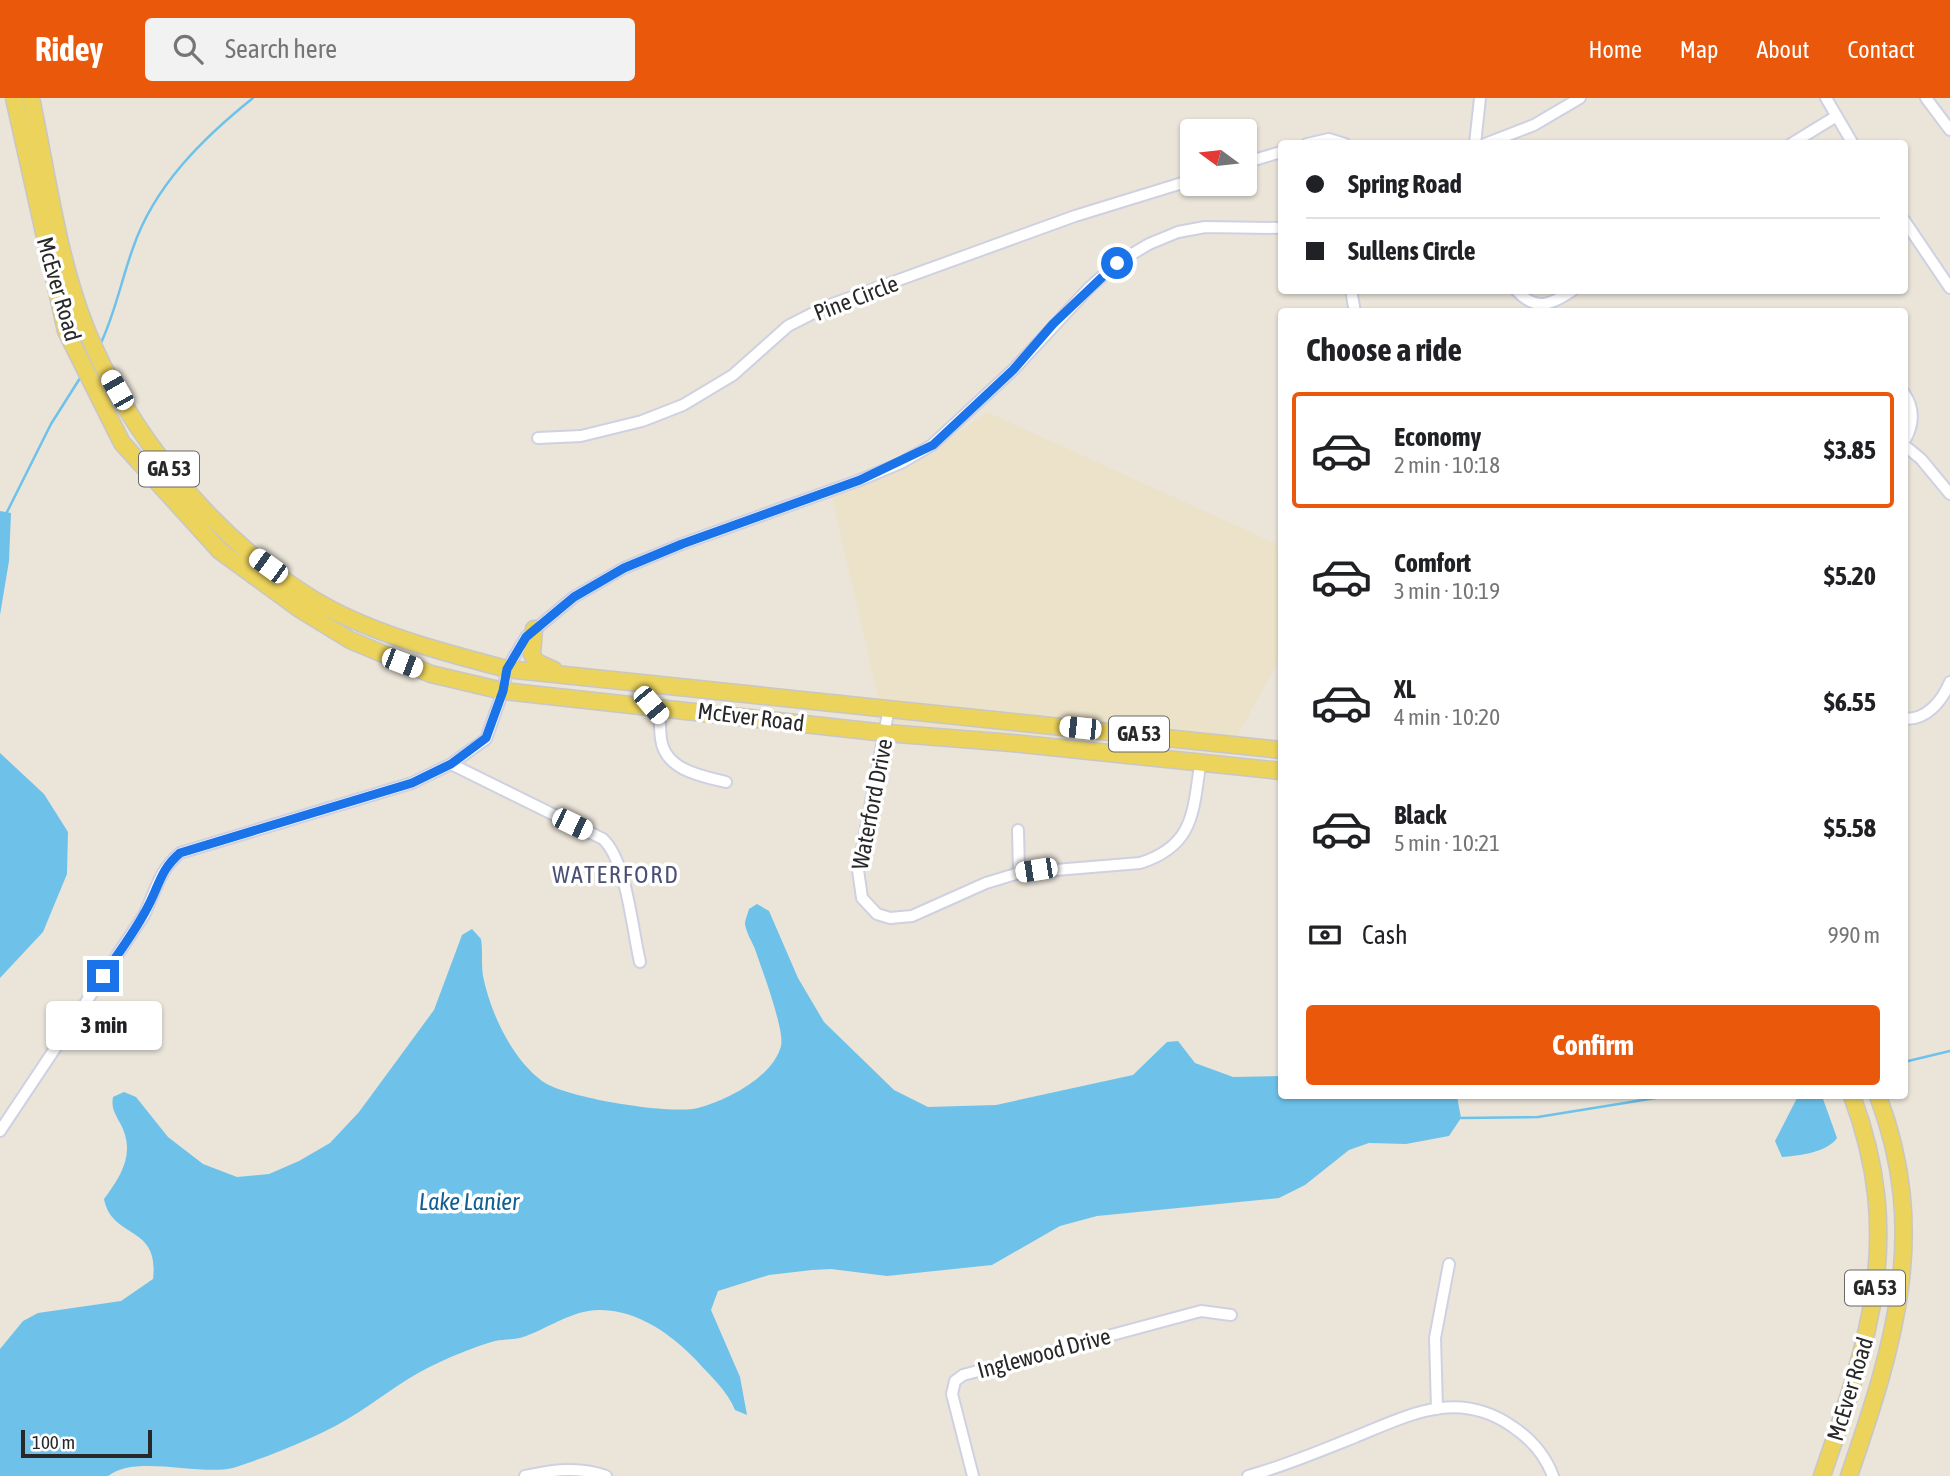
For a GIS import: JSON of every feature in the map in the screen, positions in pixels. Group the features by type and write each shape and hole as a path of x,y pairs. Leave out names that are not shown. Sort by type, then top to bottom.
{"main road":[{"name":"McEver Road","path":"14,98 51,277 66,331 122,443 220,551 301,610 350,640 402,663 461,683 503,691 651,705 886,733 1012,743 1200,765 1278,771"},
{"name":"McEver Road","path":"32,98 69,275 85,325 106,370 152,451 225,531 309,597 358,622 439,650 507,669 1278,750"},
{"path":"534,629 532,654 539,665 615,676 628,683"},
{"name":"McEver Road","path":"1822,1476 1858,1370 1872,1317 1877,1270 1875,1179 1853,1099"},
{"name":"McEver Road","path":"1849,1476 1897,1322 1902,1271 1900,1175 1879,1099"}],"street":[{"path":"1475,140 1480,98"},
{"path":"1495,140 1534,125 1561,103 1580,98"},
{"path":"1826,98 1850,140"},
{"path":"1926,98 1950,130"},
{"path":"1798,140 1835,117"},
{"path":"1257,159 1278,153"},
{"name":"Pine Circle","path":"538,438 582,436 657,416 707,393 733,375 788,326 827,306 1075,216 1180,184"},
{"path":"1908,226 1950,288"},
{"path":"0,1130 144,915 158,888 159,874 170,862 196,845 297,820 412,783 451,764 486,738 503,691 507,669 534,629 574,597 624,568 808,496 860,480 933,445 1013,370 1089,288 1117,263 1149,244 1178,233 1205,227 1278,228"},
{"path":"1521,294 1534,305 1543,306 1566,294"},
{"path":"1908,399 1913,419 1908,432"},
{"path":"1908,447 1922,459 1950,495"},
{"path":"1908,718 1923,716 1942,699 1950,682"},
{"path":"651,705 661,717 661,743 670,760 687,771 726,782"},
{"name":"Waterford Drive","path":"889,708 858,870 858,885 868,907 890,918 912,916 986,883 1019,873 1140,863 1156,858 1175,845 1187,831 1194,811 1200,765"},
{"path":"451,764 603,839 610,846 621,875 640,962"},
{"path":"1018,830 1019,873"},
{"path":"1437,1409 1435,1338 1449,1264"},
{"name":"Inglewood Drive","path":"973,1476 952,1394 955,1381 963,1375 1202,1311 1231,1315"},
{"path":"1248,1476 1280,1468 1411,1413 1437,1409 1475,1409 1508,1423 1529,1438 1548,1463 1553,1476"},
{"path":"525,1476 553,1470 578,1470 606,1476"}],"shaded area":[{"path":"987,412 1278,545 1278,662 1224,760 884,722 830,490 919,460"}],"water":[{"path":"0,511 11,513 9,561 0,615"},
{"path":"0,753 44,794 68,832 67,874 43,932 0,978"},
{"name":"Lake Lanier","path":"757,904 769,911 798,978 824,1022 894,1090 928,1107 996,1105 1133,1075 1167,1042 1178,1041 1195,1063 1233,1077 1278,1076 1278,1099 1458,1099 1461,1118 1449,1136 1406,1144 1369,1143 1349,1150 1305,1185 1279,1198 1097,1216 1060,1226 992,1265 887,1276 831,1269 812,1270 769,1275 718,1291 711,1310 740,1377 747,1415 735,1410 728,1396 713,1378 665,1333 641,1319 615,1311 591,1310 572,1315 522,1337 495,1341 474,1348 428,1367 330,1429 281,1451 233,1468 203,1470 150,1466 120,1470 108,1476 0,1476 0,1349 23,1321 38,1313 121,1301 153,1279 153,1261 149,1249 143,1240 116,1221 104,1199 121,1172 127,1153 125,1134 114,1110 113,1097 124,1092 136,1097 168,1137 203,1164 237,1177 269,1174 299,1161 330,1143 359,1112 434,1010 462,935 472,929 481,939 483,976 497,1019 512,1048 542,1081 572,1093 618,1104 684,1110 698,1108 722,1100 747,1086 769,1068 781,1046 776,1013 745,924 749,909"},
{"path":"1796,1099 1823,1099 1837,1138 1833,1143 1820,1150 1782,1157 1775,1141"}],"waterway":[{"path":"100,345 133,248 154,204 182,165 216,130 253,98"},
{"path":"7,512 51,424 82,375"},
{"path":"1908,1061 1950,1051"},
{"path":"1461,1118 1538,1117 1649,1099"}],"district":[{"name":"WATERFORD","path":"616,875"}],"route":[{"path":"103,976 144,915 158,888 159,874 180,853 196,845 297,820 412,783 451,764 486,738 503,691 507,669 526,637 574,597 624,568 808,496 860,480 901,463 933,445 1013,370 1053,324 1117,263"}]}
